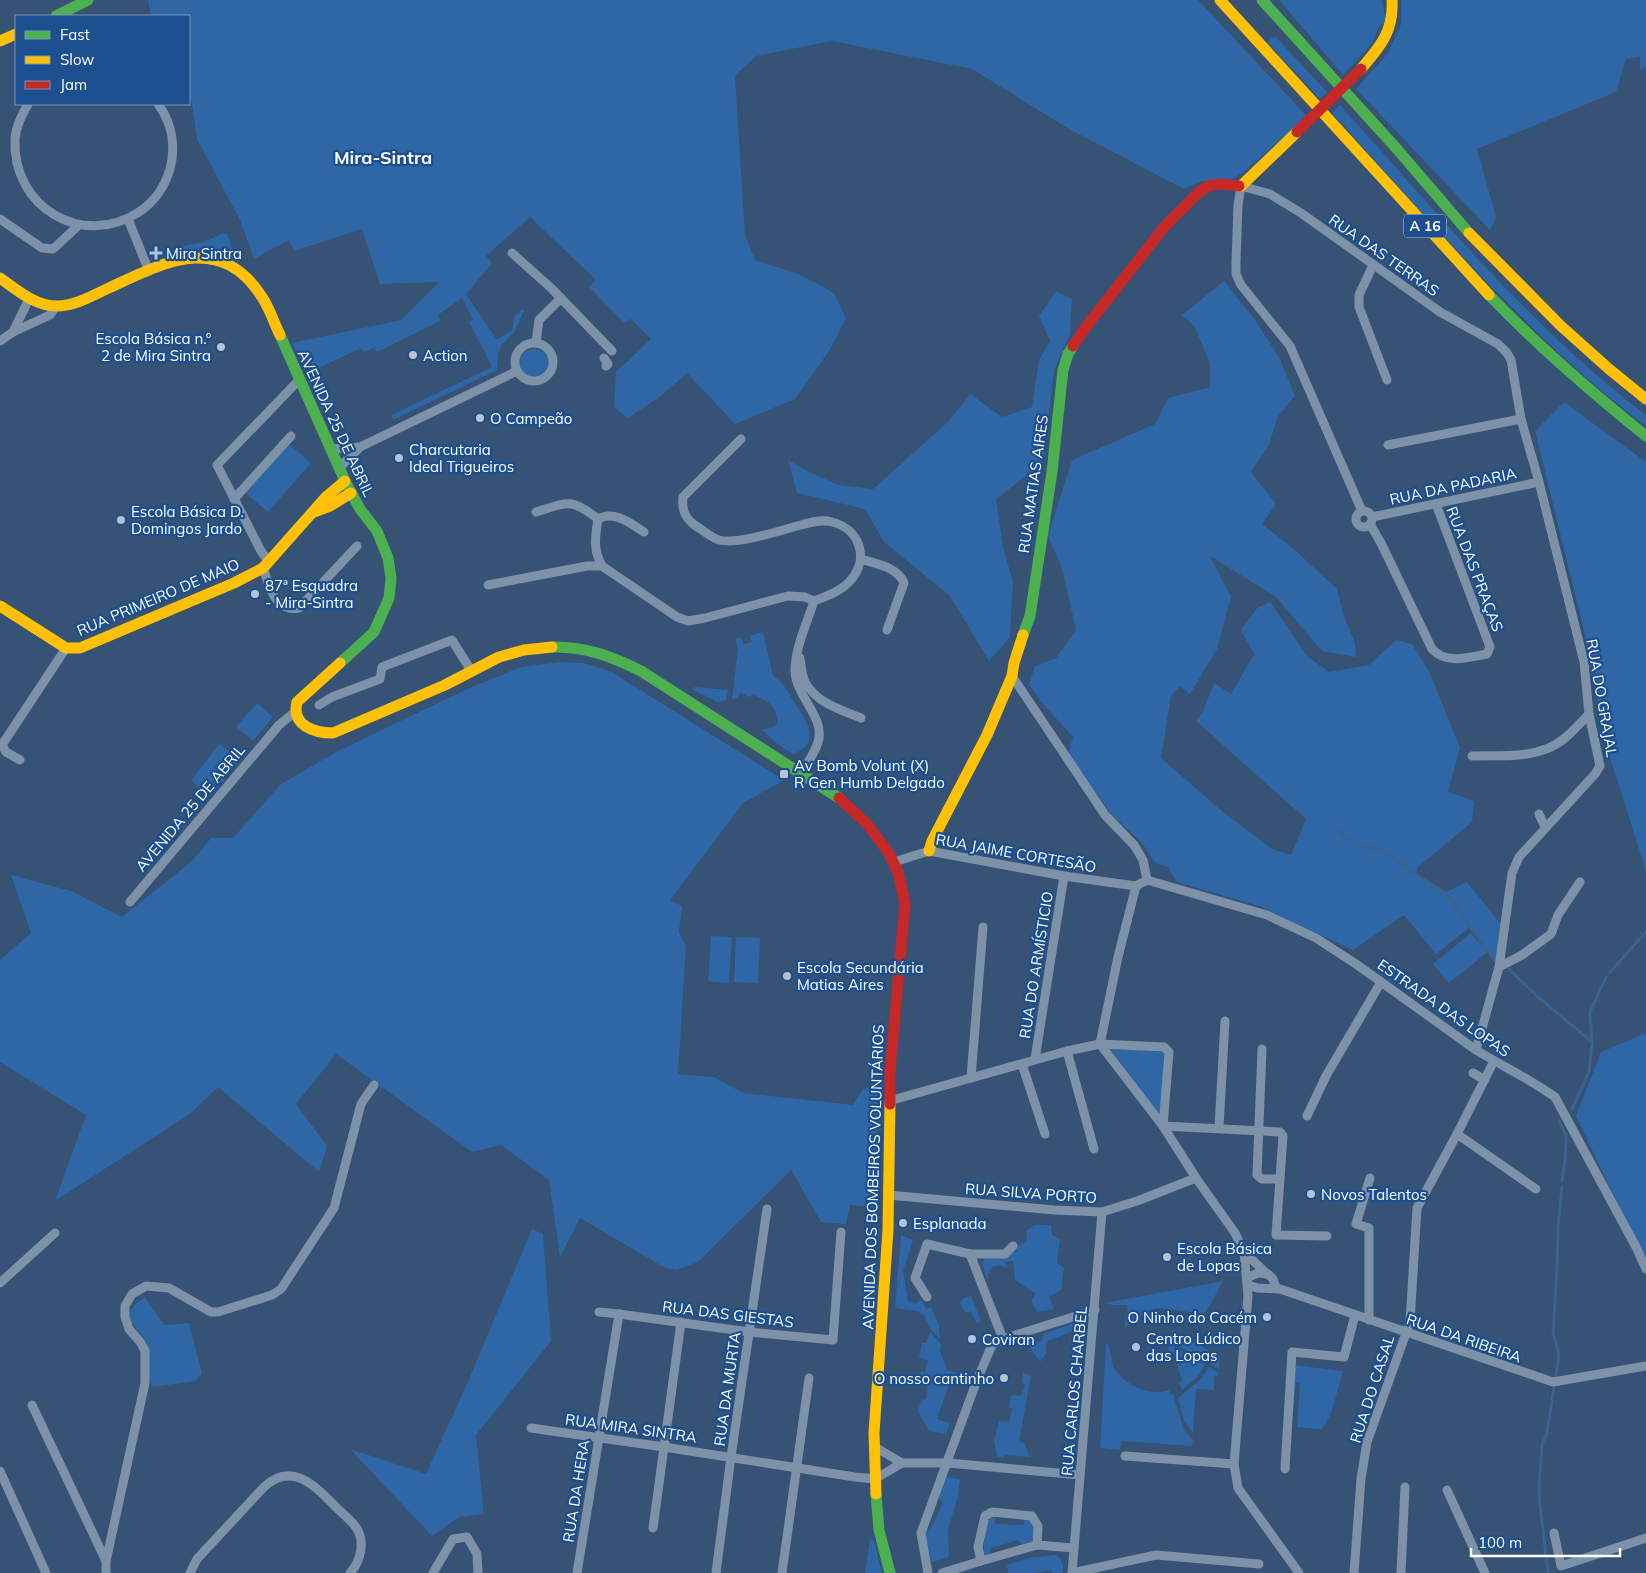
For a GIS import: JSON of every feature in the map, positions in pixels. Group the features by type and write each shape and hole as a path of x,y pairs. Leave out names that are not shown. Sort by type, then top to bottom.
{"main road":[{"path":"58,15 88,0"},
{"name":"A 16","path":"1220,0 1439,242 1515,322 1607,405 1646,436"},
{"name":"A 16","path":"1262,0 1397,149 1468,232 1561,326 1645,398"},
{"path":"1241,186 1361,69 1383,44 1388,33 1392,14 1392,0"},
{"path":"0,41 15,34"},
{"name":"RUA MATIAS AIRES","path":"929,851 932,841 987,735 1012,676 1014,663 1030,616 1038,550 1052,472 1063,370 1068,354 1084,328 1165,226 1198,192 1208,186 1220,184 1241,186"},
{"name":"AVENIDA 25 DE ABRIL","path":"0,278 29,299 41,304 56,306 74,303 170,262 194,257 217,259 237,268 254,284 263,298 344,481 360,509 377,531 388,558 390,578 390,598 374,632 302,696 297,702 295,712"},
{"name":"RUA PRIMEIRO DE MAIO","path":"0,606 66,648 80,648 234,583 266,565 326,497 344,481"},
{"name":"RUA PRIMEIRO DE MAIO","path":"314,512 330,506 351,493"},
{"path":"330,506 360,509"},
{"name":"AVENIDA DOS BOMBEIROS VOLUNTÁRIOS","path":"295,712 299,720 312,731 322,734 333,733 398,706 500,657 530,649 551,646 575,646 616,658 641,671 833,793 854,810 876,834 894,862 900,878 905,904 889,1100 890,1150 886,1273 874,1432 879,1530 890,1573"}],"street":[{"path":"27,105 21,117 15,139 16,162 24,184 38,203 57,217 79,225 104,226 128,218 146,207 168,177 173,140 166,114 159,105"},
{"path":"1241,186 1238,205 1236,274 1241,285 1290,346 1362,511"},
{"name":"RUA DAS TERRAS","path":"1241,186 1270,194 1301,212 1440,312 1498,344 1507,353"},
{"path":"128,218 149,271"},
{"path":"0,219 42,248 53,249 79,225"},
{"path":"512,253 562,298 612,351"},
{"path":"1373,265 1359,295 1359,307 1387,380"},
{"path":"536,343 539,320 562,298"},
{"path":"13,332 29,299"},
{"path":"0,341 13,332 50,315 56,306"},
{"path":"536,343 543,345 549,350 554,363 548,376 542,380 527,381 517,371 515,359 525,346 536,343"},
{"name":"RUA DO GRAJAL","path":"1476,1050 1499,967 1512,873 1519,857 1595,774 1600,766 1589,714 1584,662 1539,482 1521,419 1507,353"},
{"path":"338,468 360,446 517,371"},
{"path":"299,380 217,465 266,565 275,599 280,604 290,609 299,608 357,546"},
{"path":"1388,445 1521,419"},
{"path":"234,499 291,436"},
{"path":"598,519 595,545 597,556 602,566 677,617 688,621 788,596 805,597 814,601 837,591 850,582 856,573 861,559 858,539 846,528 830,521 813,522 733,541 718,540 688,521 682,506 683,498 742,438"},
{"path":"330,449 360,446"},
{"name":"RUA DA PADARIA","path":"1371,520 1539,482"},
{"path":"536,512 558,505 572,504 578,505 598,519"},
{"name":"RUA DAS PRAÇAS","path":"1371,520 1432,650 1438,656 1452,660 1487,654 1490,647 1436,504"},
{"path":"1362,511 1370,513 1371,520 1364,526 1358,523 1357,516 1362,511"},
{"path":"598,519 605,515 620,517 644,532"},
{"path":"861,559 894,570 904,583 887,630"},
{"path":"488,585 587,566 602,566"},
{"path":"802,773 818,742 819,730 817,721 802,694 795,671 798,651 814,601"},
{"path":"319,705 332,697 380,679 382,666 452,640 472,672"},
{"path":"20,760 6,752 2,745 66,648"},
{"path":"798,651 805,681 817,696 834,707 861,718"},
{"path":"1012,676 1105,815 1134,845 1143,860 1147,880 1136,886 1118,957 1100,1044 1163,1126 1196,1178 1235,1233 1244,1252 1248,1296 1234,1464 1238,1488 1300,1573"},
{"name":"AVENIDA 25 DE ABRIL","path":"130,902 279,725 295,712"},
{"path":"1472,756 1520,755 1546,749 1558,743 1589,714"},
{"path":"1539,814 1545,827"},
{"name":"RUA JAIME CORTESÃO","path":"894,862 929,851 1064,876 1136,886"},
{"name":"RUA DO ARMÍSTICIO","path":"1034,1059 1064,876"},
{"name":"ESTRADA DAS LOPAS","path":"1147,880 1267,915 1316,938 1494,1062 1540,1086 1555,1097 1646,1269"},
{"path":"1499,967 1522,955 1551,934 1558,915 1580,882"},
{"path":"971,1078 983,926"},
{"path":"1307,1116 1326,1076 1381,982"},
{"path":"1219,1127 1225,1021"},
{"path":"889,1100 1022,1064 1034,1059 1100,1044 1164,1047 1169,1052 1163,1126"},
{"path":"1262,1049 1257,1175 1262,1178 1279,1179"},
{"path":"1067,1051 1094,1149"},
{"name":"RUA DO CASAL","path":"1354,1573 1361,1479 1367,1442 1410,1322 1417,1208 1494,1062"},
{"path":"1022,1064 1045,1134"},
{"path":"1473,1073 1485,1080"},
{"path":"106,1573 106,1561 145,1383 145,1351 129,1329 125,1317 125,1306 132,1294 146,1286 169,1288 211,1312 218,1312 272,1295 281,1289 334,1208 361,1104 374,1085"},
{"path":"1163,1126 1219,1127 1280,1132 1283,1136 1276,1235 1327,1236"},
{"path":"1457,1134 1536,1189"},
{"name":"RUA SILVA PORTO","path":"888,1195 1054,1210 1102,1212 1196,1178"},
{"path":"1369,1320 1369,1228 1356,1224 1370,1178"},
{"name":"RUA DA MURTA","path":"716,1573 767,1210"},
{"name":"RUA CARLOS CHARBEL","path":"1072,1573 1102,1212"},
{"name":"RUA DAS GIESTAS","path":"619,1314 749,1332 833,1340 840,1232"},
{"path":"0,1284 55,1233"},
{"path":"927,1297 915,1278 927,1244 970,1254 1005,1254 1013,1246"},
{"path":"1244,1252 1273,1279 1276,1288 1248,1296"},
{"path":"970,1254 1002,1340"},
{"path":"1248,1281 1258,1273 1268,1274"},
{"name":"RUA DA RIBEIRA","path":"1248,1281 1257,1288 1276,1288 1552,1382 1646,1366"},
{"path":"928,1573 921,1533 977,1380 992,1345 1002,1340 1095,1310"},
{"path":"600,1312 619,1314"},
{"name":"RUA DA HERA","path":"577,1573 619,1314"},
{"path":"1284,1469 1292,1352 1344,1356 1355,1315"},
{"path":"653,1528 681,1322"},
{"path":"782,1573 809,1378"},
{"path":"32,1405 106,1561"},
{"name":"RUA MIRA SINTRA","path":"531,1428 875,1478"},
{"path":"875,1447 902,1463"},
{"path":"1125,1456 1234,1464"},
{"path":"875,1478 902,1463 948,1463 1080,1475"},
{"path":"0,1471 46,1573"},
{"path":"190,1573 197,1558 264,1487 271,1481 290,1476 298,1477 313,1484 355,1526 361,1539 360,1555 350,1573"},
{"path":"1401,1573 1406,1487"},
{"path":"1447,1490 1485,1573"},
{"path":"981,1561 978,1547 984,1519 989,1513 1032,1516 1038,1526 1037,1545"},
{"path":"1554,1533 1561,1566 1646,1538"},
{"path":"433,1573 453,1539 467,1537 477,1554 478,1573"},
{"path":"942,1573 1037,1545 1074,1548"},
{"path":"1072,1573 1156,1554 1259,1564"}],"shaded area":[{"path":"148,0 1198,0 1306,115 1293,129 1241,174 1228,181 1202,181 1184,189 1069,129 972,69 832,41 756,56 735,76 745,235 755,260 801,275 834,293 846,319 829,351 795,399 735,424 687,373 661,396 628,418 614,407 616,372 651,339 631,319 624,323 589,287 596,280 530,217 486,256 492,263 466,294 497,340 512,330 515,316 522,309 525,311 516,330 502,344 498,354 497,370 393,420 391,415 492,367 469,322 473,320 462,298 438,315 440,321 377,352 374,348 364,352 361,348 317,369 310,368 306,370 292,343 401,320 439,282 380,284 362,229 294,251 289,240 254,259 240,220 197,139 190,89 190,15 151,15"},
{"path":"1279,0 1382,0 1386,22 1379,26 1373,42 1343,75"},
{"path":"1401,0 1646,0 1646,67 1640,71 1640,57 1626,59 1616,92 1477,149 1496,217 1490,230 1356,89 1388,53 1401,24"},
{"path":"1275,36 1327,92 1320,99 1267,42"},
{"path":"1340,105 1449,227 1524,306 1604,381 1646,415 1646,426 1561,355 1482,277 1332,113"},
{"path":"223,233 227,234 236,259 211,251 184,251 183,246 204,242"},
{"path":"1224,281 1255,320 1280,359 1295,396 1278,416 1269,445 1251,472 1276,504 1262,524 1296,551 1337,589 1344,616 1355,643 1356,657 1322,651 1276,597 1210,556 1231,597 1217,649 1190,694 1180,686 1171,696 1161,758 1223,812 1272,849 1291,855 1306,819 1196,721 1203,711 1214,683 1231,694 1254,654 1241,630 1258,607 1270,602 1308,657 1329,672 1369,665 1396,640 1412,644 1429,671 1460,748 1448,792 1474,801 1472,822 1418,867 1416,873 1444,893 1467,882 1503,927 1496,960 1470,927 1436,954 1404,915 1353,950 1259,906 1177,882 1168,867 1155,863 1142,843 1112,815 1068,754 1073,737 1029,685 1035,666 1056,658 1076,630 1062,568 1048,536 1072,460 1155,424 1168,398 1210,387 1210,363 1194,326 1182,315"},
{"path":"1056,291 1072,299 1070,334 1054,371 1043,463 996,499 1003,547 1013,582 1010,637 989,661 950,596 884,542 865,509 797,493 788,460 809,472 839,485 873,489 949,421 970,394 1002,417 1032,407 1039,360 1050,341 1039,316"},
{"path":"534,349 544,353 548,363 544,373 534,377 524,373 520,363 524,353"},
{"path":"1564,402 1646,462 1646,871 1608,751 1582,622 1535,431"},
{"path":"289,444 311,463 268,512 246,493"},
{"path":"763,632 773,676 780,681 788,692 804,718 809,732 810,738 807,744 802,750 793,754 762,730 773,727 778,723 771,705 754,695 748,697 741,692 737,698 732,700 738,649 735,639 741,637 744,644 752,642 750,636"},
{"path":"560,662 583,663 610,671 784,780 743,803 670,900 682,906 679,932 686,947 678,1074 714,1077 743,1093 853,1105 862,1090 878,1084 875,1207 850,1205 846,1224 821,1222 791,1170 698,1262 677,1270 665,1268 580,1218 560,1257 549,1180 501,1145 472,1152 336,1054 296,1104 327,1146 319,1172 218,1087 190,1114 55,1201 86,1115 0,1062 0,960 31,933 11,875 71,891 122,917 191,862 211,838 233,838 281,784 336,752 465,690 521,667"},
{"path":"695,687 728,690 726,700 717,702 692,689"},
{"path":"257,703 273,717 253,741 236,727"},
{"path":"219,744 240,759 211,796 191,781"},
{"path":"1471,933 1488,952 1449,983 1433,964"},
{"path":"711,936 732,937 729,983 708,981"},
{"path":"736,937 760,938 758,983 734,982"},
{"path":"1646,1033 1646,1264 1576,1116 1601,1052"},
{"path":"1110,1048 1165,1052 1160,1116"},
{"path":"1035,1225 1051,1225 1052,1235 1060,1239 1057,1263 1064,1268 1061,1290 1049,1297 1054,1309 1037,1312 1031,1301 1036,1294 1015,1280 1013,1261 1004,1262 1009,1267 994,1266 991,1268 987,1280 982,1263 985,1259 1005,1257 1016,1252 1019,1245 1026,1242 1027,1230"},
{"path":"532,1229 543,1234 551,1341 476,1435 484,1514 459,1517 432,1536 350,1449 426,1474 467,1384"},
{"path":"901,1235 913,1240 903,1271 908,1301 916,1303 921,1300 926,1309 931,1307 939,1325 940,1339 929,1327 925,1316 918,1311 895,1308"},
{"path":"1223,1281 1205,1314 1158,1308 1150,1310 1124,1328 1128,1310 1127,1305 1105,1303"},
{"path":"971,1296 981,1321 977,1324 970,1311 965,1313 960,1303 964,1298"},
{"path":"145,1297 164,1325 189,1323 202,1374 195,1381 153,1387 149,1376 147,1344 132,1322 129,1313 135,1304"},
{"path":"1074,1323 1082,1329 1082,1343 1079,1343 1073,1331 1046,1342 1046,1354 1040,1362 1029,1346 1042,1341 1043,1334"},
{"path":"1173,1330 1220,1357 1219,1369 1173,1343 1174,1335 1171,1331"},
{"path":"930,1332 941,1344 940,1351 947,1370 965,1376 964,1383 951,1379 937,1419 950,1423 946,1434 929,1431 918,1411 921,1400 926,1399 928,1387 918,1384 921,1371 925,1373 928,1361 919,1357 922,1343 926,1343"},
{"path":"1106,1344 1109,1345 1114,1368 1124,1380 1146,1391 1162,1392 1169,1390 1171,1395 1173,1394 1184,1430 1193,1439 1192,1446 1121,1441 1120,1450 1100,1448"},
{"path":"1171,1345 1205,1365 1198,1376 1182,1390 1179,1382 1182,1381 1173,1352 1170,1352 1168,1348"},
{"path":"1293,1365 1343,1371 1331,1414 1322,1429 1297,1427 1300,1383 1296,1382 1292,1424"},
{"path":"1209,1367 1218,1373 1218,1376 1214,1376 1214,1390 1196,1389 1193,1433 1184,1420 1178,1398 1201,1379"},
{"path":"1023,1373 1031,1375 1019,1442 1024,1443 1030,1457 1005,1455 1003,1458 997,1457 994,1440 999,1421 1009,1422 1012,1409 1009,1407 1011,1395 1021,1396 1025,1385 1022,1382"},
{"path":"946,1477 960,1479 958,1496 948,1530 949,1557 932,1562 925,1535 927,1530 932,1527 943,1502 937,1498"},
{"path":"996,1517 995,1524 1023,1525 1026,1518 1032,1520 1034,1534 1032,1543 1024,1546 1018,1540 991,1548 988,1556 983,1557 986,1522"},
{"path":"870,1539 874,1540 882,1573 865,1573"},
{"path":"1056,1555 1062,1563 1063,1573 1052,1573 1051,1570 1036,1573 1008,1573 1007,1565 1029,1558"}],"waterway":[{"path":"1339,830 1356,843 1390,854"},
{"path":"1392,855 1402,864"},
{"path":"1404,865 1410,871 1446,893 1461,914"},
{"path":"1463,917 1496,962"},
{"path":"1610,972 1646,932"},
{"path":"1506,966 1538,997 1592,1042 1589,1072 1572,1109"},
{"path":"1592,1042 1590,1012 1606,977"},
{"path":"1559,1121 1566,1136 1562,1180"},
{"path":"1555,1380 1559,1354 1553,1333 1558,1227 1562,1187"},
{"path":"1548,1572 1539,1488 1542,1445 1547,1433 1554,1387"}],"traffic: fast":[{"path":"58,15 88,0"},
{"path":"1262,0 1397,149 1469,233"},
{"path":"1489,295 1565,368 1646,436"},
{"path":"280,335 345,481 360,509 377,531 388,558 391,578 389,598 374,632 340,663"},
{"path":"1023,635 1030,616 1052,472 1063,370 1068,354 1073,346"},
{"path":"552,647 587,650 620,661 641,671 839,798"},
{"path":"876,1494 879,1530 890,1573"}],"traffic: slow":[{"path":"1220,0 1489,295"},
{"path":"1361,69 1380,46 1388,30 1391,21 1392,0"},
{"path":"0,41 15,34"},
{"path":"1239,186 1297,132"},
{"path":"1469,233 1561,326 1646,399"},
{"path":"0,278 34,300 57,306 85,299 132,277 172,262 192,258 211,259 229,265 246,277 265,302 280,335"},
{"path":"0,606 66,648 80,648 234,583 263,568 326,497 345,481"},
{"path":"314,512 330,506 351,493"},
{"path":"929,851 932,841 987,735 1012,676 1023,635"},
{"path":"340,663 297,702 296,710 298,717 301,722 312,730 333,733 445,685 499,657 524,650 552,647"},
{"path":"876,1494 874,1433 888,1230 890,1104"}],"traffic: jam":[{"path":"1297,132 1361,69"},
{"path":"1073,346 1165,226 1198,193 1208,186 1220,184 1239,186"},
{"path":"839,798 867,824 888,852 898,872 905,903 890,1072 890,1104"}],"place":[{"name":"Mira Sintra","path":"156,253"},
{"name":"Escola Básica n.º 2 de Mira Sintra","path":"221,347"},
{"name":"Action","path":"413,355"},
{"name":"O Campeão","path":"480,418"},
{"name":"Charcutaria Ideal Trigueiros","path":"399,458"},
{"name":"Escola Básica D. Domingos Jardo","path":"121,520"},
{"name":"87ª Esquadra - Mira-Sintra","path":"255,594"},
{"name":"Av Bomb Volunt (X) R Gen Humb Delgado","path":"784,774"},
{"name":"Escola Secundária Matias Aires","path":"787,976"},
{"name":"Novos Talentos","path":"1311,1194"},
{"name":"Esplanada","path":"903,1223"},
{"name":"Escola Básica de Lopas","path":"1167,1257"},
{"name":"O Ninho do Cacém","path":"1267,1317"},
{"name":"Coviran","path":"972,1339"},
{"name":"Centro Lúdico das Lopas","path":"1136,1347"},
{"name":"O nosso cantinho","path":"1004,1378"}],"district":[{"name":"Mira-Sintra","path":"383,157"}]}
